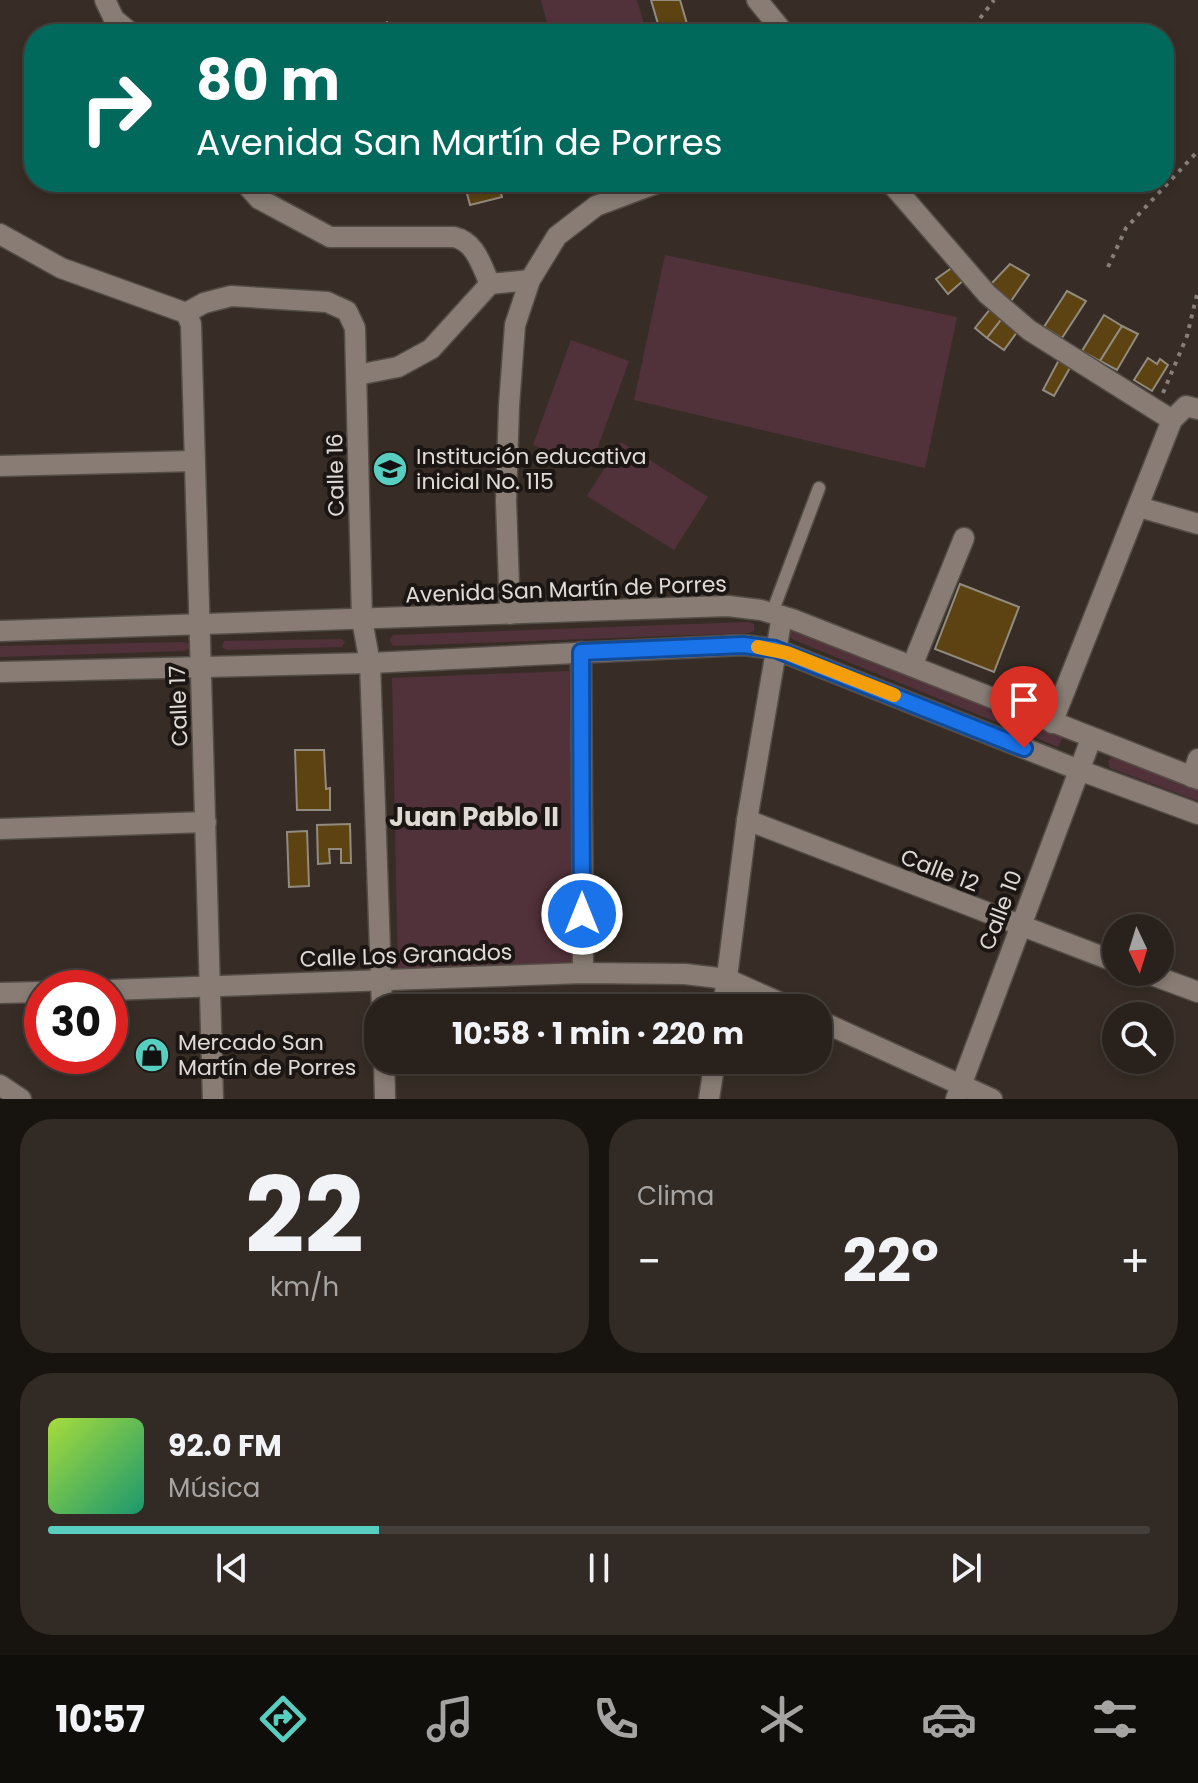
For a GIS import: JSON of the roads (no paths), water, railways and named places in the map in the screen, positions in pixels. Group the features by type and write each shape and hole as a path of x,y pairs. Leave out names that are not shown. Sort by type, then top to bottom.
{"street":[{"path":"105,0 114,19 120,24"},
{"path":"757,0 777,24"},
{"path":"253,192 259,199 330,237 465,239 490,284"},
{"path":"510,614 506,501 515,325 530,280 557,236 596,206 633,192"},
{"path":"899,192 987,294 1029,330 1178,411 1052,723"},
{"path":"0,234 61,268 186,313"},
{"path":"357,375 398,367 431,349 490,284 530,280"},
{"name":"Calle 16","path":"186,313 204,303 231,296 327,302 347,311 355,328 362,620 370,663 382,994"},
{"name":"Calle 17","path":"186,313 191,324 213,1099"},
{"path":"0,466 194,461"},
{"path":"1139,507 1198,524"},
{"path":"912,666 964,538"},
{"name":"Avenida San Martín de Porres","path":"0,631 728,606 777,614 1091,739 1196,772"},
{"path":"725,994 747,820 775,649 777,614"},
{"path":"0,672 370,663 743,645 775,649 1198,814"},
{"path":"581,652 583,973"},
{"name":"Calle 10","path":"958,1092 1091,739"},
{"name":"Calle 12","path":"747,820 1102,957"},
{"path":"0,829 206,822"},
{"name":"Calle Los Granados","path":"128,989 583,973 685,974 727,979 761,994"},
{"path":"1174,983 1198,992"},
{"path":"0,993 24,992"},
{"path":"832,1027 958,1092 992,1099"},
{"path":"384,1074 385,1099"},
{"path":"709,1099 713,1074"},
{"path":"0,1085 21,1099"}],"lane":[{"path":"777,614 819,488"}],"place":[{"name":"Institución educativa inicial No. 115","path":"390,469"},
{"name":"Mercado San Martín de Porres","path":"152,1055"}],"district":[{"name":"Juan Pablo II","path":"474,817"}]}
